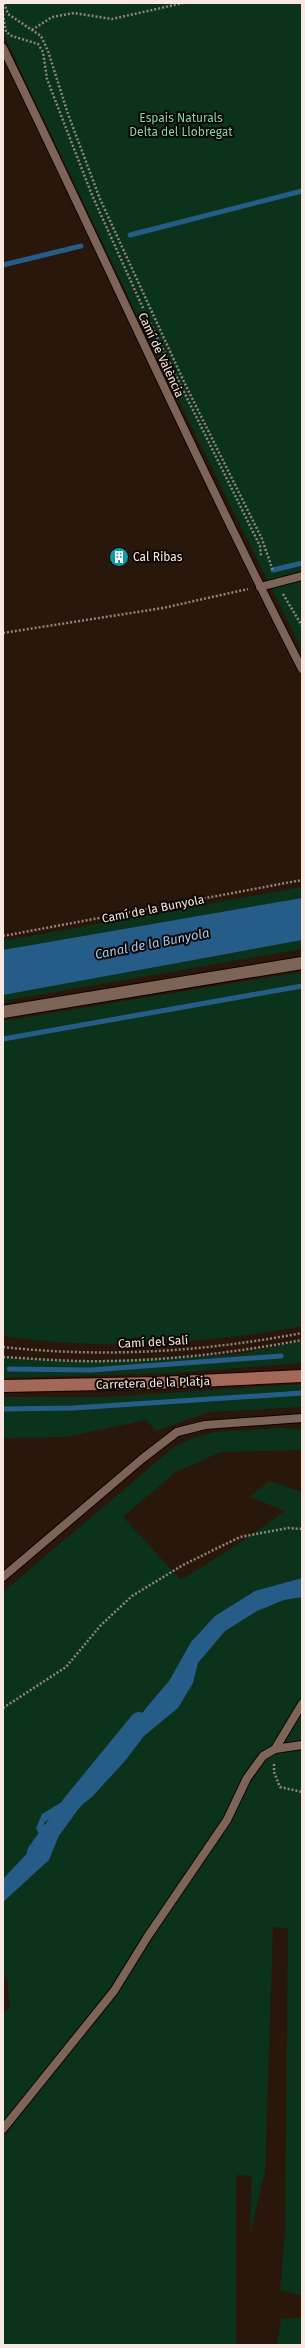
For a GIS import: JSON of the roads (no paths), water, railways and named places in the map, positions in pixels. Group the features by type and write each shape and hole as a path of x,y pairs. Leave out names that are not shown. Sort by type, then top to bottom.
{"street":[{"path":"3,1012 302,963"},
{"name":"Carretera de la Platja","path":"3,1386 156,1384 302,1376"}],"lane":[{"name":"Camí de València","path":"3,48 55,155 175,413 302,669"},
{"path":"260,587 302,576"},
{"path":"3,1578 142,1459 177,1432 205,1425 302,1418"},
{"path":"275,1749 302,1704"},
{"path":"3,2129 114,1991 148,1936 227,1820 247,1778 263,1756 275,1749 302,1745"}],"water":[{"name":"Canal de la Bunyola","path":"302,898 302,940 3,995 3,950"},
{"path":"302,1578 302,1597 284,1600 257,1611 225,1631 198,1663 193,1683 178,1708 144,1736 125,1761 92,1797 65,1818 60,1810 44,1823 45,1830 53,1834 62,1828 49,1860 3,1902 3,1879 33,1847 40,1836 36,1828 42,1814 70,1797 106,1765 146,1708 169,1681 191,1642 215,1616 255,1591"}],"waterway":[{"path":"130,235 302,191"},
{"path":"3,265 81,246"},
{"path":"273,570 302,563"},
{"path":"3,1039 302,986"},
{"path":"9,1369 90,1370 281,1356"},
{"path":"3,1409 73,1408 302,1393"},
{"path":"36,1852 71,1804 139,1721"}],"place":[{"name":"Cal Ribas","path":"119,557"}],"park label":[{"name":"Espais Naturals Delta del Llobregat","path":"181,125"}]}
